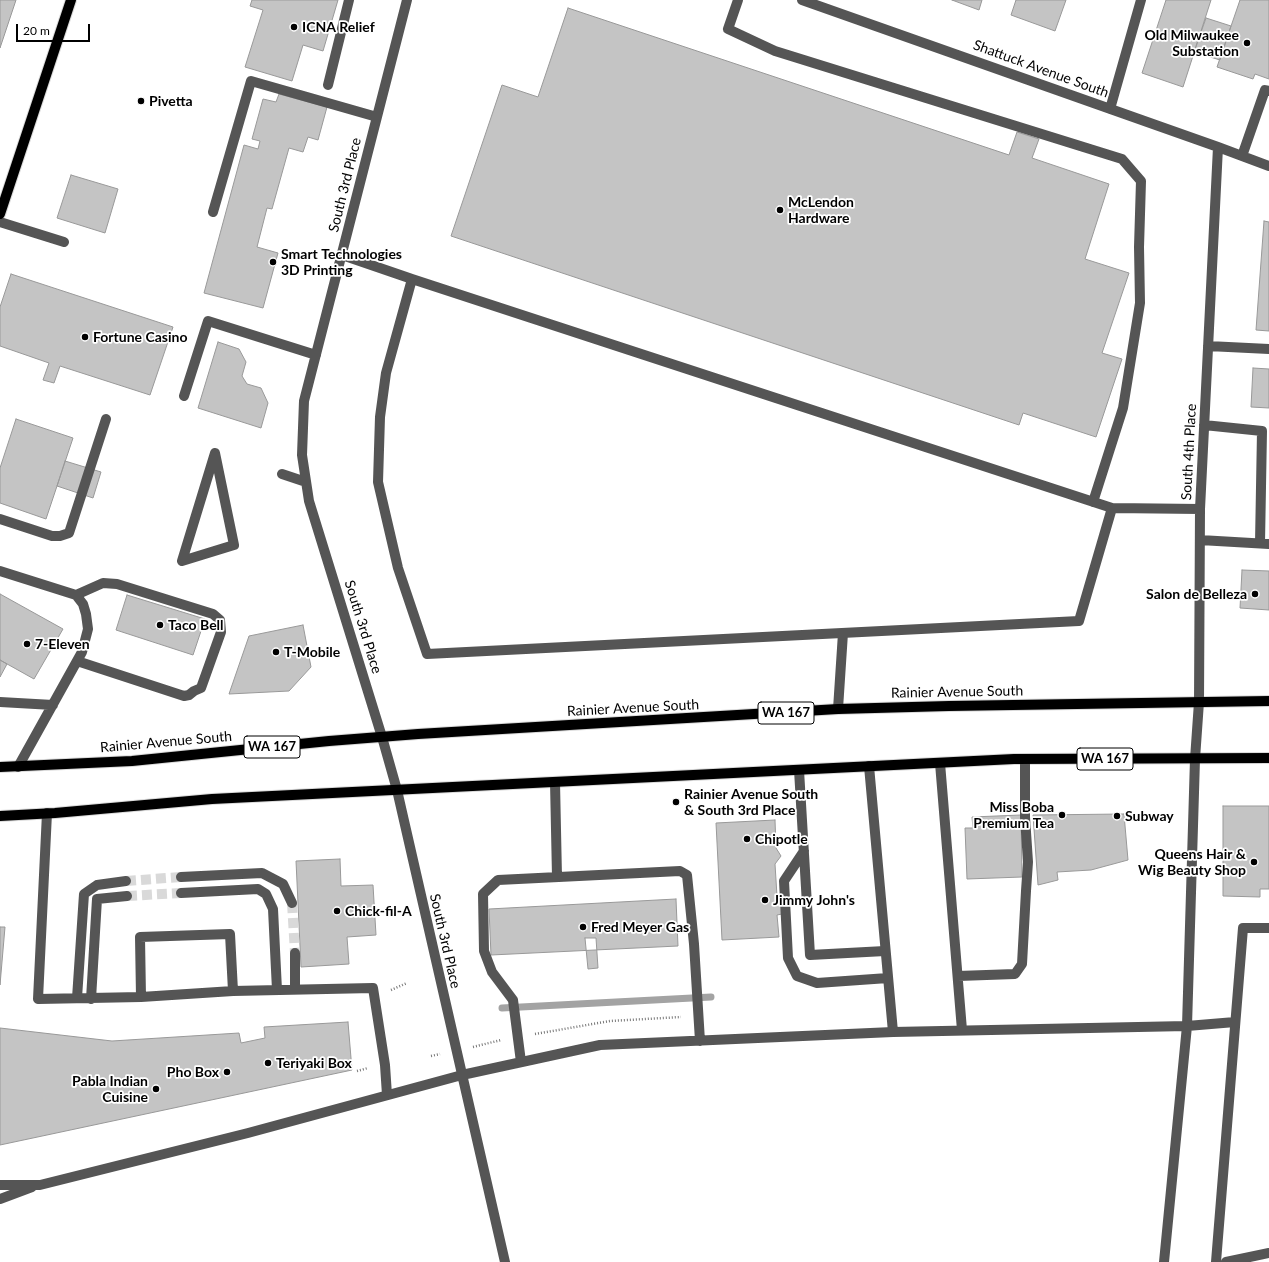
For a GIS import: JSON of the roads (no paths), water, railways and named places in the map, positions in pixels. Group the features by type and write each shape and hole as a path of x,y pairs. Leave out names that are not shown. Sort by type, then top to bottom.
{"main road":[{"path":"0,214 71,0"},
{"name":"Rainier Avenue South","path":"0,768 132,761 382,737 838,709 1269,701"},
{"name":"WA 167","path":"0,816 47,814 212,799 869,766 1025,759 1269,758"}],"street":[{"path":"328,85 349,0"},
{"name":"South 3rd Place","path":"407,0 304,401 302,455 309,501 397,790 505,1262"},
{"path":"738,0 728,29 775,50 1122,159 1141,181 1139,247 1140,303 1123,408 1093,502"},
{"name":"Shattuck Avenue South","path":"802,0 1269,166"},
{"path":"1110,109 1141,0"},
{"path":"213,212 251,81 377,117"},
{"path":"1242,156 1265,90 1269,91"},
{"name":"South 4th Place","path":"1164,1262 1187,1026 1195,759 1199,702 1200,509 1218,147"},
{"path":"0,222 64,242"},
{"path":"342,255 1112,508 1200,509"},
{"path":"412,279 386,373 380,417 378,482 398,568 427,654 1079,621 1112,508"},
{"path":"184,396 208,321 316,355"},
{"path":"1208,346 1269,349"},
{"path":"0,519 52,536 60,536 69,533 106,419"},
{"path":"1200,540 1264,543 1262,431 1204,425"},
{"path":"215,454 234,545 182,561 211,468 215,454"},
{"path":"282,474 306,482"},
{"path":"0,571 76,595 83,604 88,629 78,661 18,766"},
{"path":"76,595 103,583 117,584 213,614 220,620 221,632 202,688 189,695 184,696 78,661"},
{"path":"838,709 843,633"},
{"path":"0,702 52,705"},
{"path":"958,976 1015,974 1022,964 1028,862 1025,817 1025,759"},
{"path":"940,763 962,1030"},
{"path":"869,766 893,1032"},
{"path":"799,770 810,955 885,951"},
{"path":"555,782 557,877"},
{"path":"47,814 38,999 91,999 233,991 373,988 385,1065 387,1095"},
{"path":"804,850 784,881 788,958 797,976 817,983 888,978"},
{"path":"520,1062 513,1000 492,972 484,952 483,894 498,880 680,871 687,875 694,944 700,1041"},
{"path":"181,877 262,873 283,884 292,903"},
{"path":"77,998 84,894 97,885 126,881"},
{"path":"181,893 258,889 266,894 273,910 277,990"},
{"path":"91,999 97,899 127,896"},
{"path":"1216,1262 1243,928 1269,928"},
{"path":"141,997 140,937 230,934 233,991"},
{"path":"295,953 295,989"},
{"path":"0,1199 40,1185 462,1075 600,1045 893,1032 1187,1026 1235,1022"},
{"path":"0,1185 40,1185"},
{"path":"1226,1262 1269,1253"}],"waterway":[{"path":"502,1008 711,997"}],"tunnel":[{"path":"126,881 181,877"},
{"path":"127,896 181,893"},
{"path":"292,903 295,953"}],"place":[{"name":"ICNA Relief","path":"294,27"},
{"name":"Old Milwaukee Substation","path":"1247,43"},
{"name":"Pivetta","path":"141,101"},
{"name":"McLendon Hardware","path":"780,210"},
{"name":"Smart Technologies 3D Printing","path":"273,262"},
{"name":"Fortune Casino","path":"85,337"},
{"name":"Salon de Belleza","path":"1255,594"},
{"name":"Taco Bell","path":"160,625"},
{"name":"7-Eleven","path":"27,644"},
{"name":"T-Mobile","path":"276,652"},
{"name":"Rainier Avenue South & South 3rd Place","path":"676,802"},
{"name":"Miss Boba Premium Tea","path":"1062,815"},
{"name":"Subway","path":"1117,816"},
{"name":"Chipotle","path":"747,839"},
{"name":"Queens Hair & Wig Beauty Shop","path":"1254,862"},
{"name":"Jimmy John's","path":"765,900"},
{"name":"Chick-fil-A","path":"337,911"},
{"name":"Fred Meyer Gas","path":"583,927"},
{"name":"Teriyaki Box","path":"268,1063"},
{"name":"Pho Box","path":"227,1072"},
{"name":"Pabla Indian Cuisine","path":"156,1089"}]}
